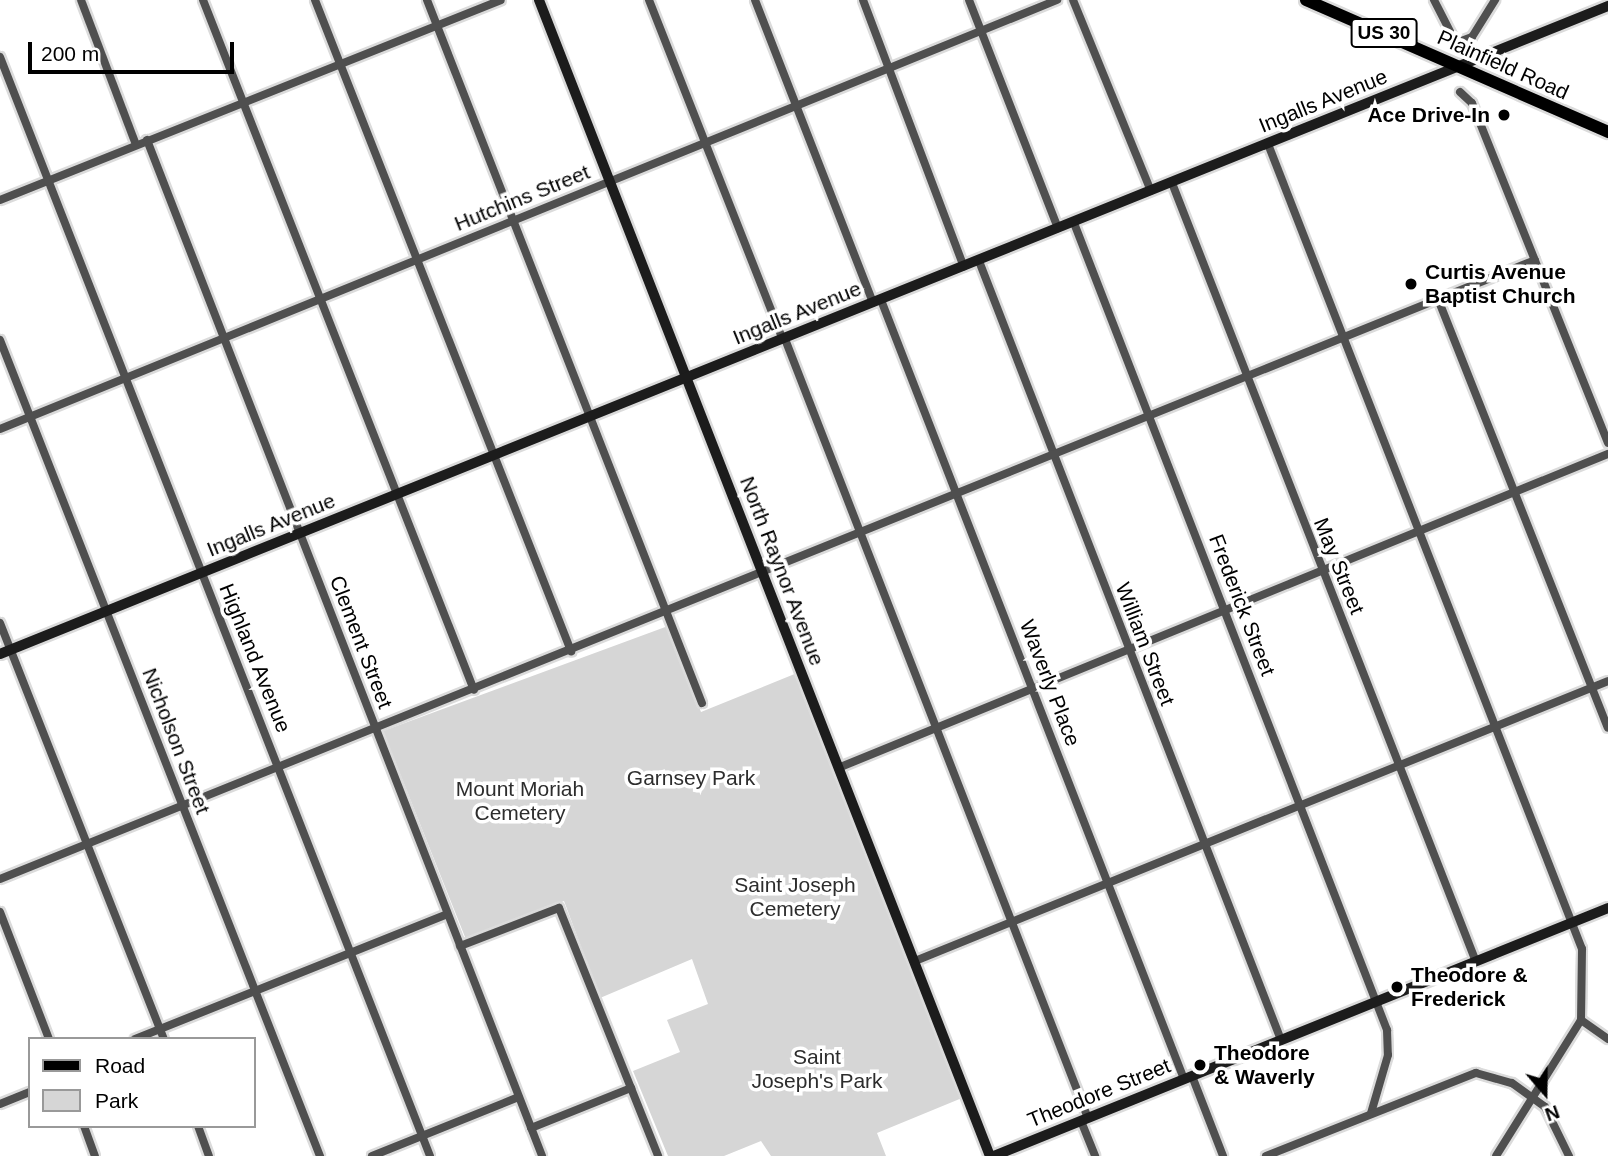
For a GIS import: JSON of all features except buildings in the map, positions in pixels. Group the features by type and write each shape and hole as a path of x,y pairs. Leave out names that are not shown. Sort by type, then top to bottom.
{"main road":[{"name":"North Raynor Avenue","path":"539,0 685,379 992,1156"},
{"name":"Plainfield Road","path":"1315,2 1608,132"},
{"name":"Ingalls Avenue","path":"5,651 1606,9"},
{"name":"Theodore Street","path":"992,1156 1608,908"}],"street":[{"path":"81,0 136,145"},
{"path":"203,0 474,690"},
{"path":"315,0 492,457 571,651"},
{"path":"428,0 702,704"},
{"path":"0,200 501,0"},
{"path":"649,0 936,728 1084,1119 1095,1156"},
{"name":"Waverly Place","path":"755,0 1034,688 1108,884 1223,1156"},
{"path":"863,0 964,267"},
{"path":"969,0 1058,228"},
{"name":"Hutchins Street","path":"0,429 1057,0"},
{"path":"1073,0 1150,191"},
{"path":"1434,0 1448,37 1465,42 1485,10 1495,0"},
{"path":"1485,10 1486,0"},
{"name":"Highland Avenue","path":"0,57 430,1156"},
{"path":"1460,92 1472,103 1608,443"},
{"name":"Clement Street","path":"146,140 542,1156"},
{"path":"1268,144 1572,923 1586,971 1581,1020 1496,1156"},
{"name":"May Street","path":"1172,183 1476,962"},
{"name":"Frederick Street","path":"1074,223 1377,1001 1388,1055 1371,1112"},
{"path":"0,879 1535,260"},
{"name":"William Street","path":"979,261 1281,1040"},
{"path":"1438,299 1608,728"},
{"name":"Nicholson Street","path":"0,340 320,1156"},
{"path":"838,768 1608,454"},
{"path":"0,623 5,651 87,844 163,1037"},
{"path":"915,961 1608,681"},
{"path":"460,946 559,908 658,1156"},
{"path":"0,912 48,1037"},
{"path":"140,1037 447,914"},
{"path":"0,946 11,942"},
{"path":"1581,1020 1608,1038"},
{"path":"1266,1156 1281,1153 1371,1112 1476,1073 1533,1096 1553,1116 1569,1156"},
{"path":"531,1128 631,1088"},
{"path":"0,1104 28,1093"},
{"path":"372,1156 519,1097"},
{"path":"85,1128 95,1156"},
{"path":"199,1128 209,1156"}],"green space":[{"path":"668,626 701,712 797,673 962,1098 877,1133 886,1156 771,1156 761,1141 724,1156 668,1156 633,1071 680,1052 667,1020 708,1004 692,959 600,998 564,901 467,942 383,731"}],"place":[{"name":"Ace Drive-In","path":"1504,115"},
{"name":"Curtis Avenue Baptist Church","path":"1411,284"},
{"name":"Theodore & Frederick","path":"1397,987"},
{"name":"Theodore & Waverly","path":"1200,1065"}],"park label":[{"name":"Garnsey Park","path":"691,778"},
{"name":"Mount Moriah Cemetery","path":"520,801"},
{"name":"Saint Joseph Cemetery","path":"795,897"},
{"name":"Saint Joseph's Park","path":"817,1069"}]}
